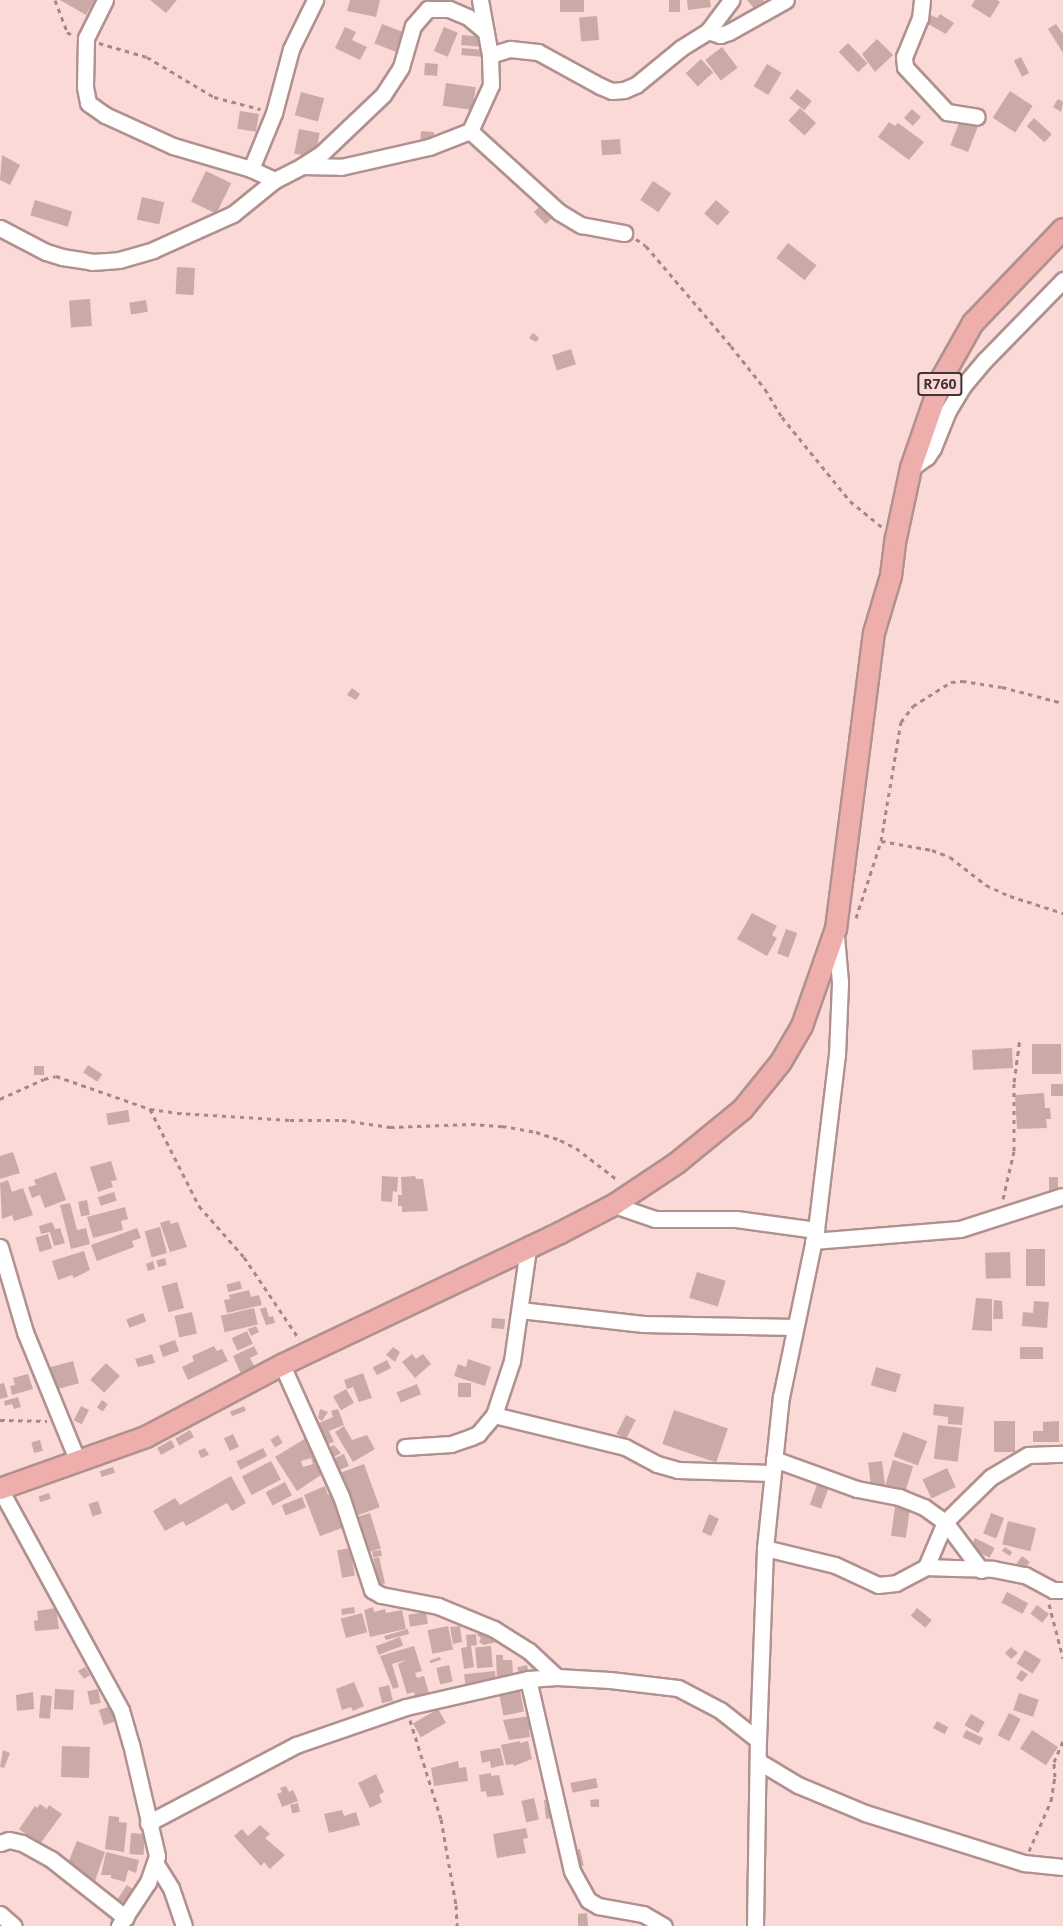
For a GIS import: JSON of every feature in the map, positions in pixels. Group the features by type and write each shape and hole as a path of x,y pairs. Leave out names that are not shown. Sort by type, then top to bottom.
{"main road":[{"name":"R760","path":"844,927 874,633 891,576 896,538 911,468 942,378 973,323 1063,229"},
{"path":"2,1495 78,1462 146,1437 282,1365 614,1205 677,1163 743,1109 781,1062 801,1026 844,927"}],"street":[{"path":"105,0 86,38 85,87 88,103 96,110 173,146 251,169 275,180"},
{"path":"251,169 273,113 291,49 315,0"},
{"path":"302,166 341,167 429,147 470,132 491,85 490,55 480,0"},
{"path":"490,55 510,49 538,52 600,86 612,91 624,90 636,85 681,48 708,31 731,0"},
{"path":"708,31 720,34 729,32 786,0"},
{"path":"922,0 920,18 904,57 904,67 947,112 977,117"},
{"path":"0,228 46,252 92,262 119,260 153,249 233,214 275,180 322,153 384,95 401,67 413,26 428,9 449,9 468,17 486,32"},
{"path":"470,132 559,212 581,225 624,233"},
{"path":"911,468 927,457 933,448 948,411 963,386 985,360 1063,280"},
{"path":"755,1926 758,1740 765,1548 781,1398 814,1236 837,1055 844,927"},
{"path":"614,1205 655,1219 736,1220 814,1236 960,1229 1063,1196"},
{"path":"0,1247 25,1332 78,1462"},
{"path":"405,1447 451,1444 471,1437 478,1434 494,1415 512,1361 528,1248"},
{"path":"520,1310 643,1324 795,1327"},
{"path":"282,1365 341,1496 372,1590 381,1595 438,1606 494,1629 529,1651 557,1677"},
{"path":"494,1415 625,1447 657,1464 678,1470 773,1466 857,1489 899,1497 924,1507 945,1522 981,1570"},
{"path":"926,1567 945,1522 991,1477 1009,1465 1034,1454 1063,1455"},
{"path":"0,1843 9,1840 22,1843 51,1859 123,1922 156,1864 157,1856 121,1710 2,1495"},
{"path":"765,1548 836,1564 878,1585 896,1583 926,1567 1025,1575 1045,1586 1058,1591 1063,1590"},
{"path":"148,1823 296,1745 406,1707 528,1679 557,1677 645,1683 678,1689 720,1710 758,1740"},
{"path":"528,1679 572,1871 588,1900 598,1906 643,1914 664,1926"},
{"path":"758,1761 798,1785 865,1813 1024,1863 1063,1867"},
{"path":"156,1864 171,1888 184,1926"},
{"path":"0,1914 14,1926"}],"path":[{"path":"55,0 67,32 147,57 214,98 273,113"},
{"path":"624,233 646,246 723,336 765,389 782,417 850,501 896,538"},
{"path":"844,927 881,842 901,722 913,706 951,682 962,681 1002,687 1063,703"},
{"path":"881,842 941,854 986,885 1010,896 1063,913"},
{"path":"998,1218 1014,1151 1014,1082 1020,1038"},
{"path":"0,1099 44,1078 56,1076 150,1109 290,1120 342,1120 390,1127 471,1124 536,1131 576,1148 634,1192"},
{"path":"150,1109 199,1206 244,1257 308,1353"},
{"path":"0,1420 61,1422"},
{"path":"1045,1586 1063,1658"},
{"path":"406,1707 441,1819 456,1905 457,1926"},
{"path":"1024,1863 1051,1801 1055,1777 1054,1762 1063,1741"}],"building":[{"path":"60,0 95,0 86,15"},
{"path":"150,0 177,0 166,13"},
{"path":"350,0 380,0 376,17 347,11"},
{"path":"560,0 584,0 584,12 560,12"},
{"path":"669,0 680,0 680,12 669,12"},
{"path":"687,0 710,0 711,7 688,10"},
{"path":"747,0 763,0 765,2 756,11"},
{"path":"975,0 1000,2 990,18 971,6"},
{"path":"940,14 954,23 946,34 926,23 931,15 937,18"},
{"path":"597,16 599,40 581,41 579,18"},
{"path":"382,24 408,34 401,54 374,44"},
{"path":"1056,24 1063,34 1063,53 1048,29"},
{"path":"345,27 356,32 352,40 367,47 360,60 335,48"},
{"path":"444,27 458,33 448,57 434,51"},
{"path":"462,35 487,37 486,47 461,45"},
{"path":"877,39 893,55 875,72 862,54"},
{"path":"848,43 867,63 858,72 839,52"},
{"path":"722,47 738,68 721,80 705,60"},
{"path":"462,48 487,50 486,57 461,55"},
{"path":"1021,57 1029,73 1022,77 1014,61"},
{"path":"701,59 713,72 698,86 686,73"},
{"path":"425,63 438,64 437,76 424,75"},
{"path":"767,64 782,73 768,95 754,86"},
{"path":"446,83 476,87 473,110 443,106"},
{"path":"797,89 812,101 804,110 789,98"},
{"path":"1010,91 1033,106 1015,133 993,118"},
{"path":"301,92 324,98 318,121 295,115"},
{"path":"1058,99 1063,102 1061,112 1053,107"},
{"path":"800,108 816,123 804,135 788,120"},
{"path":"912,109 921,117 913,126 904,118"},
{"path":"240,111 259,114 256,132 237,129"},
{"path":"1034,118 1052,134 1044,142 1027,126"},
{"path":"960,120 978,127 968,152 950,145"},
{"path":"889,122 895,126 898,123 924,142 909,160 878,137"},
{"path":"299,129 320,133 315,158 294,154"},
{"path":"421,131 434,132 433,143 420,142"},
{"path":"620,139 621,154 602,155 601,140"},
{"path":"2,155 20,165 10,185 0,180"},
{"path":"206,171 231,183 216,214 191,202"},
{"path":"653,181 671,193 658,212 640,200"},
{"path":"142,197 164,202 159,225 137,219"},
{"path":"35,200 72,211 68,227 30,215"},
{"path":"716,200 730,212 718,225 704,214"},
{"path":"543,203 555,215 546,224 534,212"},
{"path":"788,243 816,265 805,280 776,258"},
{"path":"177,267 195,268 194,295 176,294"},
{"path":"90,299 92,326 71,327 69,300"},
{"path":"146,300 148,312 131,315 129,303"},
{"path":"533,333 539,338 536,342 529,338"},
{"path":"571,349 576,364 557,370 552,355"},
{"path":"352,688 360,694 356,700 347,695"},
{"path":"752,913 777,926 772,935 777,938 767,956 737,939"},
{"path":"786,929 797,933 788,958 777,953"},
{"path":"1032,1044 1061,1044 1061,1074 1032,1074"},
{"path":"1012,1048 1013,1068 973,1070 972,1050"},
{"path":"88,1065 102,1074 97,1082 83,1073"},
{"path":"34,1066 44,1066 44,1075 34,1075"},
{"path":"1051,1084 1063,1084 1063,1096 1051,1096"},
{"path":"1044,1093 1045,1108 1050,1108 1051,1119 1046,1119 1047,1128 1017,1129 1015,1095"},
{"path":"128,1110 130,1122 108,1125 106,1113"},
{"path":"13,1152 20,1173 0,1179 0,1156"},
{"path":"111,1161 117,1180 111,1181 113,1187 98,1192 90,1167"},
{"path":"56,1172 66,1200 45,1208 40,1195 32,1198 28,1187 36,1185 34,1180"},
{"path":"382,1176 398,1177 397,1192 393,1191 392,1202 381,1201"},
{"path":"415,1176 416,1179 423,1179 428,1211 402,1212 402,1206 398,1206 398,1195 402,1195 401,1177"},
{"path":"1049,1177 1058,1177 1058,1191 1049,1191"},
{"path":"8,1180 12,1192 23,1188 33,1215 14,1221 12,1215 2,1219 0,1183"},
{"path":"114,1192 117,1201 101,1206 98,1197"},
{"path":"87,1200 90,1215 81,1216 78,1202"},
{"path":"70,1203 77,1230 86,1228 90,1244 71,1249 60,1205"},
{"path":"125,1207 128,1219 121,1221 123,1230 93,1238 87,1217"},
{"path":"169,1220 171,1224 178,1222 187,1247 170,1252 160,1223"},
{"path":"52,1222 55,1229 60,1228 65,1243 54,1246 50,1232 41,1234 39,1226"},
{"path":"160,1227 167,1253 152,1257 145,1231"},
{"path":"137,1228 141,1238 132,1241 134,1247 97,1261 91,1245"},
{"path":"48,1234 52,1248 40,1252 36,1238"},
{"path":"1026,1249 1045,1249 1045,1286 1026,1286"},
{"path":"84,1251 90,1270 74,1278 72,1275 58,1280 52,1261"},
{"path":"1010,1252 1011,1278 986,1279 985,1253"},
{"path":"165,1258 167,1265 158,1267 156,1260"},
{"path":"153,1261 155,1269 148,1271 146,1264"},
{"path":"697,1272 726,1281 718,1307 689,1298"},
{"path":"240,1281 242,1289 228,1292 226,1284"},
{"path":"177,1282 184,1308 169,1312 162,1286"},
{"path":"249,1290 251,1297 259,1295 262,1305 227,1313 224,1300 230,1299 229,1295"},
{"path":"976,1298 992,1299 992,1331 972,1330"},
{"path":"994,1300 1002,1301 1003,1319 993,1319"},
{"path":"1034,1301 1049,1302 1047,1328 1022,1326 1023,1312 1033,1313"},
{"path":"266,1307 269,1317 273,1316 275,1323 266,1325 260,1309"},
{"path":"254,1308 258,1325 225,1332 221,1316"},
{"path":"192,1312 197,1333 179,1337 174,1316"},
{"path":"143,1313 146,1321 129,1328 126,1319"},
{"path":"492,1318 505,1319 504,1329 491,1328"},
{"path":"256,1326 259,1332 251,1336 248,1329"},
{"path":"247,1331 253,1344 238,1351 232,1338"},
{"path":"175,1340 179,1351 163,1357 159,1346"},
{"path":"214,1346 217,1351 222,1349 228,1361 188,1380 182,1367 194,1361 192,1356"},
{"path":"254,1346 258,1354 250,1358 255,1367 241,1374 233,1356"},
{"path":"393,1347 400,1352 395,1362 386,1355"},
{"path":"1020,1347 1043,1347 1043,1359 1020,1359"},
{"path":"152,1354 155,1363 138,1367 135,1359"},
{"path":"412,1354 416,1359 423,1354 431,1364 415,1378 402,1362"},
{"path":"468,1359 491,1367 485,1386 454,1376 458,1364 466,1367"},
{"path":"387,1360 391,1368 377,1375 373,1367"},
{"path":"73,1361 79,1383 54,1390 48,1368"},
{"path":"106,1363 120,1376 104,1393 90,1380"},
{"path":"876,1367 901,1374 896,1392 871,1385"},
{"path":"363,1373 372,1398 359,1402 353,1387 347,1389 344,1380"},
{"path":"28,1374 33,1389 12,1395 10,1386 15,1385 13,1378"},
{"path":"4,1383 8,1397 0,1399 0,1384"},
{"path":"458,1383 471,1383 471,1397 458,1397"},
{"path":"417,1384 421,1394 401,1402 397,1392"},
{"path":"346,1389 354,1403 341,1410 333,1396"},
{"path":"18,1397 21,1407 14,1409 12,1404 5,1406 4,1401"},
{"path":"102,1400 108,1404 103,1411 97,1407"},
{"path":"934,1404 964,1407 962,1425 948,1424 948,1417 933,1415"},
{"path":"81,1406 89,1410 82,1424 74,1420"},
{"path":"244,1406 246,1411 232,1416 230,1412"},
{"path":"320,1409 328,1412 322,1421 318,1418"},
{"path":"338,1409 344,1425 329,1431 334,1442 322,1446 314,1425 333,1417 331,1411"},
{"path":"674,1410 728,1429 716,1463 662,1444"},
{"path":"626,1415 636,1420 626,1439 616,1434"},
{"path":"994,1421 1015,1421 1015,1452 994,1452"},
{"path":"1059,1421 1059,1442 1033,1442 1033,1431 1043,1431 1043,1422"},
{"path":"938,1425 962,1428 958,1462 934,1459"},
{"path":"344,1426 352,1440 367,1435 375,1449 353,1462 335,1432"},
{"path":"190,1430 194,1437 179,1445 175,1438"},
{"path":"903,1432 927,1441 918,1466 894,1456"},
{"path":"233,1434 239,1447 230,1451 224,1438"},
{"path":"278,1435 283,1443 275,1447 270,1440"},
{"path":"306,1438 327,1471 297,1491 275,1457","holes":["311,1458 313,1464 303,1467 301,1461"]},
{"path":"40,1440 43,1451 34,1453 31,1442"},
{"path":"171,1440 175,1447 161,1455 157,1448"},
{"path":"334,1445 341,1453 330,1459 326,1449"},
{"path":"205,1448 209,1455 201,1458 198,1451"},
{"path":"263,1448 267,1456 240,1470 236,1462"},
{"path":"344,1454 349,1466 333,1473 328,1461"},
{"path":"893,1460 913,1466 904,1496 884,1490"},
{"path":"271,1461 281,1480 252,1495 242,1476"},
{"path":"882,1461 885,1487 871,1489 868,1463"},
{"path":"364,1464 380,1507 355,1516 340,1473"},
{"path":"113,1467 115,1473 102,1477 100,1471"},
{"path":"947,1468 956,1487 931,1498 923,1479"},
{"path":"231,1476 246,1503 232,1511 227,1503 186,1526 183,1521 165,1531 153,1511 175,1498 180,1505"},
{"path":"285,1482 292,1495 273,1506 266,1492"},
{"path":"818,1482 829,1486 821,1509 810,1505"},
{"path":"325,1486 328,1495 331,1493 342,1528 320,1536 304,1495"},
{"path":"49,1493 51,1499 40,1502 39,1496"},
{"path":"302,1497 306,1507 286,1515 282,1505"},
{"path":"98,1501 102,1513 93,1516 88,1504"},
{"path":"895,1507 910,1509 906,1538 891,1536"},
{"path":"370,1513 381,1548 364,1554 353,1518"},
{"path":"991,1513 1004,1518 996,1539 983,1534"},
{"path":"709,1514 719,1519 711,1536 702,1532"},
{"path":"1008,1521 1036,1528 1030,1551 1002,1544"},
{"path":"975,1538 995,1548 990,1558 970,1548"},
{"path":"1005,1547 1012,1552 1010,1556 1002,1551"},
{"path":"350,1548 355,1576 342,1578 337,1550"},
{"path":"381,1550 382,1556 373,1557 372,1551"},
{"path":"1022,1556 1030,1562 1025,1569 1017,1563"},
{"path":"379,1557 385,1583 379,1585 373,1558"},
{"path":"1007,1592 1028,1603 1023,1614 1001,1603"},
{"path":"1037,1605 1049,1614 1042,1623 1030,1614"},
{"path":"354,1607 355,1613 342,1615 341,1609"},
{"path":"373,1607 374,1612 385,1609 386,1613 402,1610 406,1629 370,1637 364,1610"},
{"path":"56,1608 59,1629 35,1631 34,1621 38,1620 37,1611"},
{"path":"917,1608 932,1620 925,1628 911,1616"},
{"path":"426,1612 428,1624 410,1627 408,1615"},
{"path":"362,1613 367,1632 346,1638 341,1619"},
{"path":"448,1626 453,1649 432,1654 427,1630"},
{"path":"460,1626 462,1642 453,1644 450,1627"},
{"path":"408,1629 409,1634 386,1640 384,1636"},
{"path":"479,1632 496,1642 484,1645 479,1642 481,1638 477,1635"},
{"path":"476,1634 477,1645 471,1646 474,1667 464,1669 461,1648 467,1647 466,1635"},
{"path":"400,1637 403,1645 379,1655 376,1646"},
{"path":"414,1646 422,1671 415,1673 417,1678 424,1676 430,1697 410,1703 408,1697 415,1695 414,1692 407,1694 398,1664 406,1660 392,1664 399,1687 393,1689 380,1656"},
{"path":"491,1646 493,1667 477,1668 475,1647"},
{"path":"1011,1647 1018,1653 1011,1659 1005,1653"},
{"path":"1025,1650 1041,1660 1033,1674 1017,1664"},
{"path":"496,1655 503,1655 503,1660 512,1660 513,1673 508,1674 509,1680 497,1680"},
{"path":"440,1657 441,1660 430,1663 430,1660"},
{"path":"449,1665 453,1682 440,1684 436,1668"},
{"path":"527,1665 529,1674 519,1676 517,1667"},
{"path":"85,1667 90,1675 84,1679 78,1671"},
{"path":"1021,1670 1028,1674 1022,1682 1016,1678"},
{"path":"495,1671 496,1681 465,1684 464,1674"},
{"path":"354,1682 364,1706 353,1711 351,1707 342,1710 336,1689"},
{"path":"389,1685 393,1701 382,1703 378,1688"},
{"path":"55,1689 74,1690 73,1710 54,1709"},
{"path":"98,1689 101,1703 90,1705 87,1691"},
{"path":"520,1691 524,1712 503,1716 499,1695"},
{"path":"33,1692 34,1709 17,1711 16,1695"},
{"path":"1019,1693 1039,1700 1033,1717 1013,1710"},
{"path":"41,1695 52,1696 50,1719 39,1718"},
{"path":"114,1705 119,1720 104,1725 99,1710"},
{"path":"438,1709 446,1723 421,1737 413,1724"},
{"path":"1009,1713 1021,1719 1009,1741 998,1735"},
{"path":"971,1714 985,1722 978,1733 964,1725"},
{"path":"530,1716 533,1730 529,1730 530,1737 509,1740 503,1720"},
{"path":"937,1721 948,1727 944,1734 933,1728"},
{"path":"966,1730 983,1738 980,1745 963,1737"},
{"path":"1032,1730 1058,1747 1046,1765 1020,1748"},
{"path":"520,1741 520,1743 528,1741 532,1759 514,1766 513,1764 506,1765 501,1745"},
{"path":"62,1746 90,1747 89,1778 61,1777"},
{"path":"500,1748 504,1765 491,1768 490,1761 482,1763 480,1751"},
{"path":"3,1750 10,1753 4,1768 0,1767"},
{"path":"458,1761 459,1768 466,1767 468,1781 434,1786 431,1768"},
{"path":"491,1773 491,1776 499,1775 504,1795 487,1797 486,1791 481,1792 479,1775"},
{"path":"376,1774 384,1792 379,1795 382,1802 370,1808 358,1783"},
{"path":"596,1778 598,1788 572,1793 570,1783"},
{"path":"286,1786 289,1792 293,1790 298,1801 282,1807 277,1794 282,1792 280,1788"},
{"path":"534,1798 539,1819 526,1822 521,1801"},
{"path":"599,1799 599,1807 591,1807 590,1800"},
{"path":"544,1800 549,1800 552,1818 546,1819"},
{"path":"298,1803 300,1812 292,1814 290,1805"},
{"path":"40,1804 47,1809 49,1805 62,1814 40,1844 19,1829 35,1806 37,1808"},
{"path":"342,1810 344,1816 356,1812 360,1825 329,1833 324,1814"},
{"path":"109,1816 119,1817 119,1822 127,1823 124,1852 105,1849"},
{"path":"260,1825 270,1834 265,1838 285,1855 270,1869 264,1862 261,1866 234,1836 242,1829 248,1836"},
{"path":"526,1828 528,1838 523,1839 526,1853 497,1858 493,1834"},
{"path":"131,1833 145,1834 144,1855 130,1854"},
{"path":"77,1841 105,1852 94,1884 86,1881 87,1877 69,1870 67,1865"},
{"path":"580,1849 584,1866 573,1868 569,1851"},
{"path":"106,1852 139,1860 136,1873 128,1870 125,1882 111,1878 111,1875 101,1875"},
{"path":"127,1885 136,1891 125,1907 116,1901"},
{"path":"587,1913 588,1926 578,1926 578,1914"}]}
